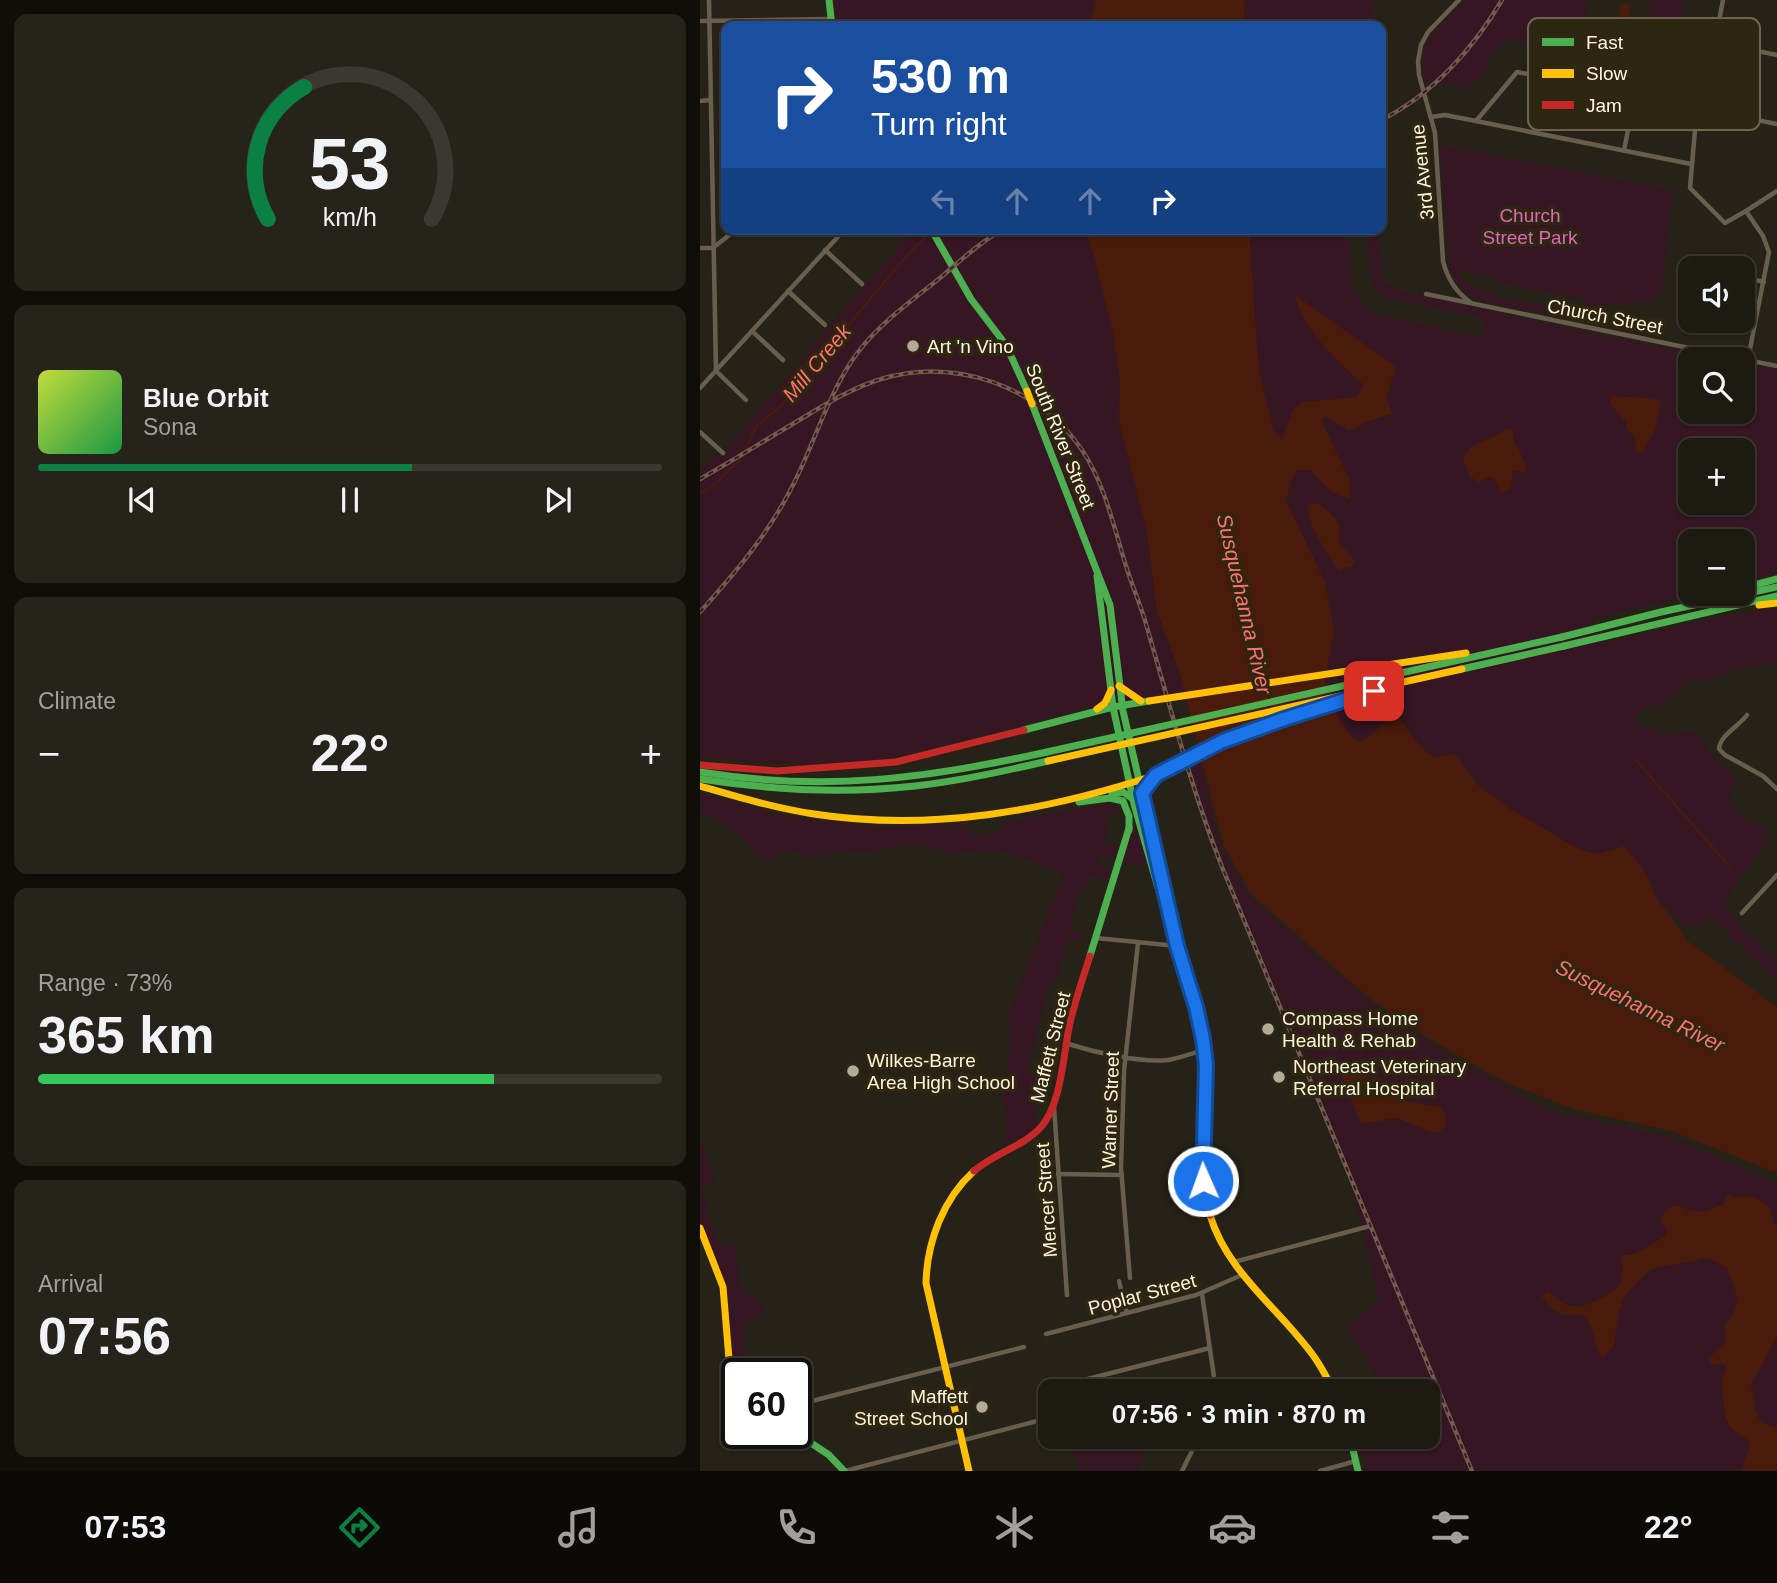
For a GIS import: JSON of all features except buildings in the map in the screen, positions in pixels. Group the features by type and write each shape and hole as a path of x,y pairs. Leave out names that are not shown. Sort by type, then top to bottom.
{"main road":[{"path":"828,0 831,21"},
{"name":"South River Street","path":"935,235 971,299 1006,345 1027,391 1110,605 1115,688 1130,784 1163,905 1171,919"},
{"path":"1755,585 1777,579"},
{"path":"700,772 724,777 796,782 864,782 918,778 979,768 1777,587"},
{"path":"700,779 745,787 828,790 894,788 968,778 1396,684 1777,596"},
{"path":"1564,646 1777,603"},
{"path":"1661,612 1681,606"},
{"path":"700,765 777,771 896,762 1118,706 1562,637"},
{"path":"700,786 768,805 889,820 968,819 1011,814 1139,781 1223,741 1260,727 1396,684"},
{"path":"1094,712 1105,703 1115,688 1133,698 1147,701"},
{"name":"South River Street","path":"1118,706 1205,1050 1202,1146 1204,1186 1216,1232 1242,1275 1303,1344 1327,1378"},
{"name":"Maffett Street","path":"969,1471 925,1275 928,1255 943,1213 964,1180 982,1164 1034,1133 1046,1120 1054,1104 1065,1043 1135,804 1156,775"},
{"path":"1085,796 1123,792 1135,804"},
{"path":"1052,805 1119,798 1126,802 1129,808 1129,830"},
{"path":"700,1228 723,1287 729,1358"},
{"path":"812,1444 829,1455 844,1471"},
{"path":"1353,1449 1358,1471"}],"street":[{"path":"709,0 716,371 746,400"},
{"name":"3rd Avenue","path":"1459,0 1428,32 1419,52 1419,75 1436,142 1443,261 1454,286 1474,304"},
{"path":"1720,18 1723,0"},
{"path":"700,21 721,21"},
{"path":"1476,121 1517,72 1528,74"},
{"path":"700,101 711,100"},
{"path":"1431,117 1445,115 1691,164"},
{"path":"1624,150 1628,130"},
{"path":"1695,130 1690,188 1725,223 1777,191"},
{"path":"1746,211 1763,236 1769,252 1750,347"},
{"path":"700,248 713,248 729,235"},
{"path":"700,388 839,235"},
{"path":"825,250 862,284"},
{"path":"1755,280 1763,282"},
{"path":"788,291 825,324"},
{"name":"Church Street","path":"1426,294 1688,347"},
{"path":"752,331 783,360"},
{"name":"Church Street","path":"1755,361 1777,366"},
{"path":"700,432 723,453"},
{"path":"1747,716 1722,739 1719,749 1763,776 1777,789"},
{"path":"1742,913 1776,878"},
{"path":"1096,938 1177,946"},
{"name":"Warner Street","path":"1130,1278 1122,1175 1125,1056 1138,943"},
{"path":"1065,1043 1094,1052 1167,1060 1205,1050"},
{"name":"Mercer Street","path":"1054,1104 1067,1295"},
{"path":"1058,1174 1122,1175"},
{"path":"1233,1262 1370,1226"},
{"name":"Poplar Street","path":"1046,1334 1202,1294 1242,1275"},
{"path":"1119,1281 1127,1313"},
{"path":"1202,1294 1214,1379"},
{"path":"812,1401 1024,1347"},
{"path":"1088,1379 1210,1349"},
{"path":"844,1471 1038,1421"},
{"path":"1182,1471 1193,1449"},
{"path":"1320,1471 1356,1461"}],"green space":[{"path":"833,0 1097,0 1090,21 836,21"},
{"path":"1245,0 1374,0 1371,21 1243,21"},
{"path":"1464,0 1588,0 1584,18 1528,18 1528,44 1506,40 1486,62 1490,66 1474,83 1464,88 1433,80 1425,84 1423,57 1437,28"},
{"path":"1651,0 1684,0 1680,18 1650,18 1648,15"},
{"name":"Church Street Park","path":"1440,145 1673,190 1662,290 1651,302 1608,304 1595,323 1484,302 1459,286 1450,268","holes":["1457,270 1496,277 1495,282 1587,300 1585,314 1494,296 1495,292 1472,287 1462,279"]},
{"path":"909,235 1087,235 1112,328 1120,381 1119,420 1147,532 1157,611 1185,692 1084,709 891,758 817,764 748,762 700,756 700,470 728,447"},
{"path":"1249,235 1350,235 1351,285 1370,311 1385,316 1482,337 1484,318 1386,298 1370,277 1367,235 1379,235 1383,281 1402,291 1678,350 1678,424 1755,424 1755,365 1777,370 1777,574 1755,579 1755,529 1678,529 1678,598 1590,620 1605,642 1711,618 1777,608 1777,662 1743,667 1713,678 1691,681 1656,706 1642,710 1635,717 1638,725 1656,730 1662,735 1699,732 1712,755 1733,774 1735,784 1729,798 1734,809 1747,821 1765,826 1765,844 1731,891 1725,904 1739,926 1777,962 1777,980 1711,916 1698,926 1684,926 1655,896 1647,874 1579,849 1510,809 1478,785 1469,771 1423,749 1397,717 1360,742 1346,729 1328,705 1324,692 1334,631 1327,588 1320,569 1297,527 1289,498 1291,484 1298,470 1310,470 1328,489 1351,483 1321,419 1327,416 1349,431 1392,414 1387,397 1396,367 1295,296 1297,306 1343,366 1364,385 1356,397 1302,402 1292,411 1282,440 1274,432 1259,372"},
{"path":"1200,761 1220,843 1249,897 1370,1002 1454,1058 1552,1112 1667,1136 1777,1183 1777,1226 1773,1222 1773,1213 1729,1194 1724,1204 1698,1213 1675,1206 1664,1237 1631,1255 1626,1253 1621,1281 1612,1293 1598,1300 1573,1305 1566,1305 1557,1297 1542,1298 1560,1315 1584,1316 1591,1323 1599,1354 1614,1345 1621,1302 1632,1286 1647,1272 1698,1259 1714,1260 1727,1269 1737,1297 1725,1327 1724,1341 1716,1351 1716,1366 1722,1363 1727,1369 1721,1380 1726,1419 1731,1428 1748,1440 1750,1445 1742,1471 1367,1471 1362,1449 1440,1449 1440,1379 1377,1379 1347,1326 1379,1302 1356,1201 1323,1102 1236,894 1190,766","holes":["1368,1081 1381,1091 1407,1101 1440,1107 1431,1132 1397,1118 1372,1121"]},
{"path":"700,793 785,816 877,827 965,825 971,835 998,834 1005,823 1049,813 1108,804 1118,806 1120,813 1107,813 1106,822 1110,824 1104,841 1118,845 1114,860 1100,854 1097,863 1110,868 1107,880 1089,875 1083,893 1077,892 1071,930 1082,934 1080,942 1068,939 1055,981 1050,982 1026,1074 1039,1076 1035,1110 1038,1122 1032,1131 1006,1143 1006,1107 1002,1101 1011,1040 1008,1016 1061,880 1060,874 1054,869 999,851 948,854 925,845 898,846 865,853 832,852 814,858 788,850 764,863 728,826 700,812"},
{"path":"1135,827 1138,828 1147,862 1136,865 1122,861"},
{"path":"700,1142 714,1178 713,1186 704,1182 701,1186 707,1201 705,1209 721,1247 732,1242 735,1248 742,1288 746,1294 754,1295 758,1302 764,1304 765,1311 744,1325 743,1358 733,1358 727,1291 700,1218"},
{"path":"1777,1337 1776,1428 1762,1423 1756,1412 1751,1385"},
{"path":"1073,1449 1147,1449 1137,1471 1080,1471"}],"water":[{"path":"1097,0 1245,0 1243,21 1090,21"},
{"path":"1621,3 1631,5 1628,18 1619,18"},
{"name":"Susquehanna River","path":"1087,235 1249,235 1259,372 1274,432 1282,440 1292,411 1302,402 1356,397 1364,385 1333,356 1313,332 1298,307 1295,295 1396,367 1387,397 1392,414 1349,431 1327,417 1321,419 1351,483 1350,499 1333,492 1310,470 1298,470 1290,481 1287,503 1325,582 1334,630 1325,679 1326,699 1352,738 1360,742 1397,716 1423,749 1435,757 1455,754 1478,785 1510,809 1579,849 1598,854 1624,846 1647,874 1655,896 1688,941 1777,1007 1777,1173 1671,1131 1573,1109 1505,1082 1428,1038 1368,997 1251,894 1223,844 1179,671 1157,611 1147,532 1119,420 1120,381 1112,328"},
{"path":"1614,396 1661,402 1655,430 1642,453 1636,451 1635,438 1627,429 1627,423 1611,405 1611,398"},
{"path":"1513,429 1514,443 1527,470 1523,473 1513,471 1511,488 1501,494 1491,477 1478,482 1469,476 1463,458 1476,444 1504,430"},
{"path":"1312,503 1319,504 1335,517 1339,527 1339,542 1355,561 1351,568 1336,568 1310,521 1308,506"},
{"path":"1348,1062 1381,1091 1407,1101 1440,1107 1445,1114 1446,1126 1437,1133 1397,1118 1361,1124 1339,1069 1343,1063"},
{"path":"1727,1194 1736,1198 1751,1197 1763,1202 1771,1209 1773,1222 1777,1226 1777,1337 1751,1385 1756,1412 1762,1423 1777,1427 1777,1471 1742,1471 1750,1445 1748,1440 1731,1428 1726,1419 1721,1380 1726,1365 1712,1365 1708,1358 1725,1341 1725,1324 1733,1315 1737,1301 1726,1267 1707,1258 1652,1269 1624,1297 1614,1345 1603,1358 1587,1319 1581,1315 1558,1312 1541,1296 1548,1292 1565,1304 1574,1306 1589,1304 1603,1297 1621,1284 1621,1255 1631,1255 1664,1237 1667,1231 1661,1222 1665,1211 1675,1205 1695,1211 1710,1210 1724,1204"}],"waterway":[{"name":"Mill Creek","path":"700,494 713,486 743,456 756,426 783,404 896,268 929,235"},
{"path":"1635,759 1729,866"}],"railway":[{"path":"1386,117 1417,98 1450,69 1478,36 1502,0"},
{"path":"700,612 739,567 785,501 835,391 860,350 904,307 994,235"},
{"path":"700,479 850,392 881,379 909,373 938,372 993,382 1043,409 1064,428 1082,450 1109,508 1191,777 1222,867 1472,1471"}],"traffic: fast":[{"path":"829,0 831,21"},
{"path":"934,235 971,299 1006,345 1027,391"},
{"path":"1032,404 1110,605 1123,711 1160,871"},
{"path":"1097,576 1113,707 1134,804 1163,905 1168,913"},
{"path":"1755,585 1777,579"},
{"path":"1562,637 1777,587"},
{"path":"1564,646 1777,596"},
{"path":"1047,752 1562,637"},
{"path":"1462,669 1564,646"},
{"path":"1156,775 1223,741 1344,700"},
{"path":"1024,730 1113,707 1149,701"},
{"path":"700,772 789,781 874,780 959,769 1047,752"},
{"path":"700,779 807,790 861,790 949,781 1048,761"},
{"path":"1142,793 1153,778"},
{"path":"1112,794 1123,792 1134,800"},
{"path":"1079,802 1110,798 1123,801 1129,816 1129,830"},
{"path":"1090,956 1129,828"},
{"path":"812,1444 829,1455 844,1471"},
{"path":"1353,1449 1358,1471"}],"traffic: slow":[{"path":"1027,391 1032,404"},
{"path":"1759,605 1777,603"},
{"path":"1149,701 1466,653"},
{"path":"1048,761 1462,669"},
{"path":"1119,686 1141,701"},
{"path":"1097,709 1105,703 1111,690"},
{"path":"700,786 799,812 901,821 987,815 1030,808 1156,775"},
{"path":"969,1471 926,1283 933,1237 939,1222 945,1208 974,1171"},
{"path":"1210,1215 1229,1255 1301,1340 1327,1379"},
{"path":"700,1228 723,1287 729,1358"}],"traffic: jam":[{"path":"700,765 777,771 896,762 1024,730"},
{"path":"1160,871 1203,1039 1206,1065 1202,1169 1210,1215"},
{"path":"974,1171 990,1159 1026,1140 1048,1117 1058,1092 1070,1023 1090,956"}],"place":[{"name":"Art 'n Vino","path":"913,346"},
{"name":"Compass Home Health & Rehab","path":"1268,1029"},
{"name":"Wilkes-Barre Area High School","path":"853,1071"},
{"name":"Northeast Veterinary Referral Hospital","path":"1279,1077"},
{"name":"Maffett Street School","path":"982,1407"}],"route":[{"path":"1203,1181 1206,1065 1203,1039 1177,946 1142,793 1156,775 1223,741 1374,691"}]}
